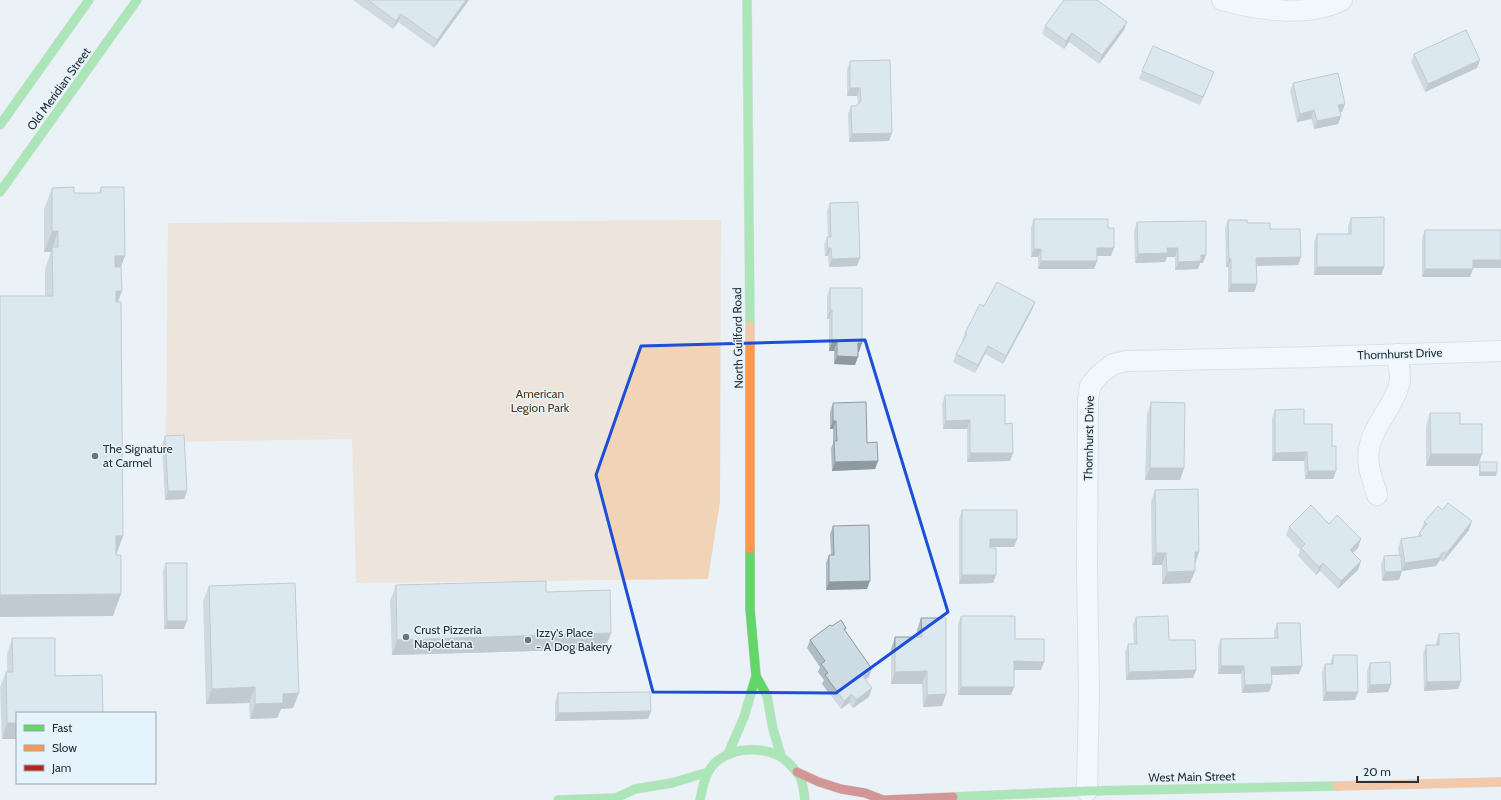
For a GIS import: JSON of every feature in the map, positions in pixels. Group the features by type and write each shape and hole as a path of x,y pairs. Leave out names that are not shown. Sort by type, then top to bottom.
{"main road":[{"path":"0,125 89,0"},
{"name":"Old Meridian Street","path":"0,192 137,0"},
{"name":"North Guilford Road","path":"747,0 751,462 750,609 756,676 767,696 773,729 781,756"},
{"name":"North Guilford Road","path":"728,754 744,717 748,697 756,676"},
{"path":"700,800 702,784 708,772 717,761 728,754 741,749 755,748 768,750 781,756 796,772 802,784 805,800"},
{"path":"558,800 619,799 635,789 672,783 708,772"},
{"name":"West Main Street","path":"796,772 819,782 841,789 865,793 883,800 1087,791 1501,782"}],"street":[{"path":"1222,0 1242,6 1304,11 1332,6 1342,0"},
{"name":"Thornhurst Drive","path":"1087,791 1089,693 1087,568 1088,400 1090,386 1098,375 1113,364 1127,361 1501,351"},
{"path":"1377,495 1368,464 1369,450 1374,431 1394,398 1400,384 1397,354"}],"highlighted area":[{"path":"865,340 948,612 836,693 653,692 596,475 641,346"}],"green space":[{"name":"American Legion Park","path":"721,220 720,502 708,579 356,583 352,439 166,442 168,223"}],"building":[{"path":"368,0 466,0 437,40 401,14 396,21"},
{"path":"1064,0 1097,0 1127,22 1102,55 1072,33 1066,41 1045,26"},
{"path":"1466,30 1480,60 1428,84 1414,54"},
{"path":"1153,46 1214,72 1203,97 1142,71"},
{"path":"890,60 892,133 852,134 851,106 856,106 861,101 860,88 850,88 850,61"},
{"path":"1338,73 1345,104 1338,105 1341,116 1317,121 1314,110 1300,114 1293,83"},
{"path":"74,187 74,193 101,193 101,187 124,187 125,256 115,256 115,267 121,267 122,291 116,291 116,302 121,302 123,536 116,536 116,555 121,555 121,594 0,595 0,296 53,296 52,247 58,247 58,231 52,231 52,188"},
{"path":"858,202 860,258 832,259 831,248 828,248 827,237 831,237 830,203"},
{"path":"1384,217 1384,267 1317,267 1317,234 1351,234 1351,218"},
{"path":"1034,219 1108,219 1108,228 1114,228 1114,248 1097,248 1097,261 1041,261 1041,249 1034,249"},
{"path":"1228,220 1247,220 1247,223 1270,223 1270,229 1300,229 1301,257 1256,258 1257,284 1231,284"},
{"path":"1206,221 1206,255 1201,255 1201,261 1178,262 1178,248 1167,248 1168,253 1138,254 1137,222"},
{"path":"1425,230 1501,230 1501,260 1473,260 1473,269 1425,269"},
{"path":"997,282 1035,302 1006,356 988,346 978,365 956,354 967,334 965,333 980,304 984,306"},
{"path":"830,288 862,288 862,343 858,343 858,357 837,356 837,342 832,342"},
{"path":"945,395 1005,395 1005,424 1012,423 1013,453 970,453 970,420 946,421"},
{"path":"866,402 867,443 877,442 878,461 835,462 834,441 837,441 836,421 833,421 833,403"},
{"path":"1151,402 1185,403 1184,468 1150,468"},
{"path":"1304,409 1304,424 1332,424 1332,446 1336,446 1336,471 1308,471 1307,452 1275,453 1275,410"},
{"path":"1430,413 1460,413 1460,424 1482,424 1482,454 1431,454"},
{"path":"184,435 187,491 168,491 165,436"},
{"path":"1480,462 1497,462 1497,472 1480,472"},
{"path":"1198,489 1199,552 1195,552 1195,571 1167,572 1166,553 1156,553 1155,490"},
{"path":"1448,503 1472,521 1446,554 1443,552 1439,558 1405,563 1401,539 1422,536 1419,533 1427,524 1424,522 1438,506 1442,510"},
{"path":"1311,505 1329,524 1337,515 1361,539 1350,550 1361,561 1341,581 1323,563 1319,567 1301,548 1305,544 1289,527"},
{"path":"962,510 1017,510 1017,539 990,539 990,548 996,548 996,575 962,575"},
{"path":"869,525 870,581 829,582 829,555 834,555 833,526"},
{"path":"1401,555 1402,571 1385,572 1384,556"},
{"path":"166,563 187,563 187,621 167,621"},
{"path":"546,581 546,592 610,590 611,633 397,640 396,585"},
{"path":"295,583 299,693 283,694 283,703 255,704 255,687 212,689 209,586"},
{"path":"961,616 1015,616 1015,639 1044,639 1044,662 1014,661 1014,687 961,687"},
{"path":"1168,616 1169,640 1195,640 1196,670 1129,672 1128,644 1137,644 1136,617"},
{"path":"921,618 946,618 946,694 927,695 927,671 895,672 895,637 922,637"},
{"path":"841,620 846,628 844,629 872,669 863,676 872,688 856,700 852,694 844,701 825,675 828,673 821,664 825,661 810,640 830,625 832,626"},
{"path":"1277,623 1300,623 1302,666 1271,667 1272,684 1245,685 1244,666 1221,666 1221,639 1278,638"},
{"path":"1459,633 1461,681 1427,682 1426,645 1439,645 1439,634"},
{"path":"12,638 55,638 55,676 102,675 103,712 16,712 16,723 7,723 6,672 13,672"},
{"path":"1333,655 1357,655 1358,692 1326,692 1325,664 1333,664"},
{"path":"1390,662 1391,684 1370,685 1370,663"},
{"path":"650,692 651,711 558,713 558,693"}],"traffic: fast":[{"path":"0,125 89,0"},
{"path":"0,192 137,0"},
{"path":"747,0 750,326"},
{"path":"750,549 750,609 756,676 767,696 773,729 781,756"},
{"path":"728,754 744,717 756,676"},
{"path":"700,800 705,779 713,765 726,756 747,750 768,752 787,761 799,775 803,786 805,800"},
{"path":"558,800 616,798 635,789 672,783 708,772"},
{"path":"953,797 1087,791 1337,786"}],"traffic: slow":[{"path":"750,326 750,549"},
{"path":"1337,786 1501,782"}],"traffic: jam":[{"path":"797,772 819,782 841,789 865,793 883,800 953,797"}],"place":[{"name":"The Signature at Carmel","path":"95,456"},
{"name":"Crust Pizzeria Napoletana","path":"406,637"},
{"name":"Izzy's Place - A Dog Bakery","path":"528,640"}]}
